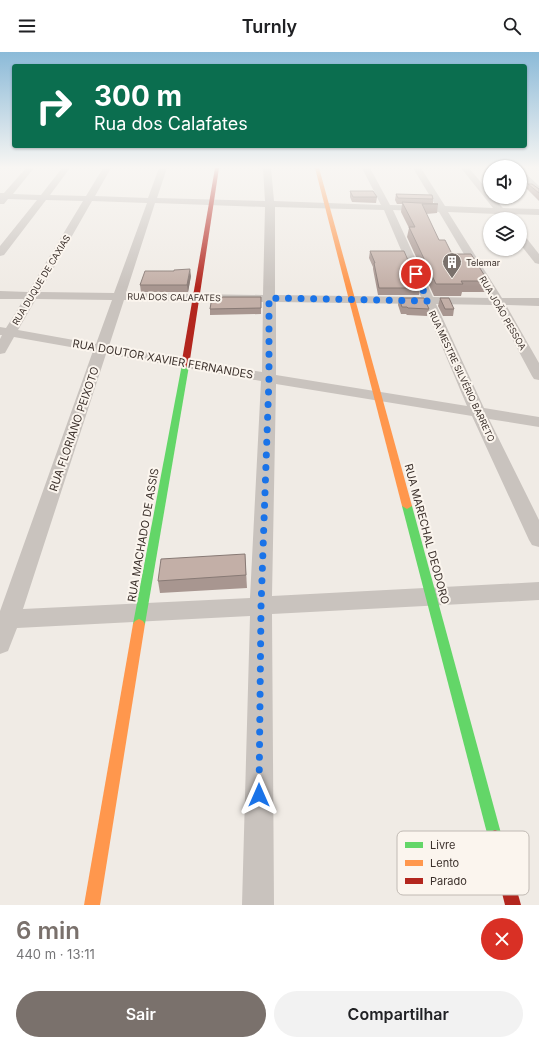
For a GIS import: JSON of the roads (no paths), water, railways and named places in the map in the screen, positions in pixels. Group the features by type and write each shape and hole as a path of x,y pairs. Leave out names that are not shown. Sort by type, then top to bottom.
{"street":[{"path":"0,253 36,208"},
{"name":"RUA DUQUE DE CAXIAS","path":"0,350 3,331 80,208"},
{"name":"RUA FLORIANO PEIXOTO","path":"0,644 4,620 102,348 151,208"},
{"name":"RUA MACHADO DE ASSIS","path":"92,905 197,298 211,208"},
{"path":"258,905 261,607 269,378 270,208"},
{"name":"RUA MARECHAL DEODORO","path":"329,208 430,596 493,831"},
{"path":"381,208 490,212"},
{"name":"RUA MESTRE SILVÉRIO BARRETO","path":"387,208 478,412 539,540"},
{"name":"RUA JOÃO PESSOA","path":"443,209 498,301 539,376"},
{"path":"527,212 539,212"},
{"path":"527,237 538,255"},
{"path":"527,244 538,255"},
{"name":"RUA DOS CALAFATES","path":"0,295 539,302"},
{"name":"RUA DOUTOR XAVIER FERNANDES","path":"3,331 186,362 269,378 539,422"},
{"path":"4,620 142,614 430,596 539,591"},
{"name":"RUA MARECHAL DEODORO","path":"510,895 513,905"}],"place":[{"name":"Telemar","path":"452,279"}]}
